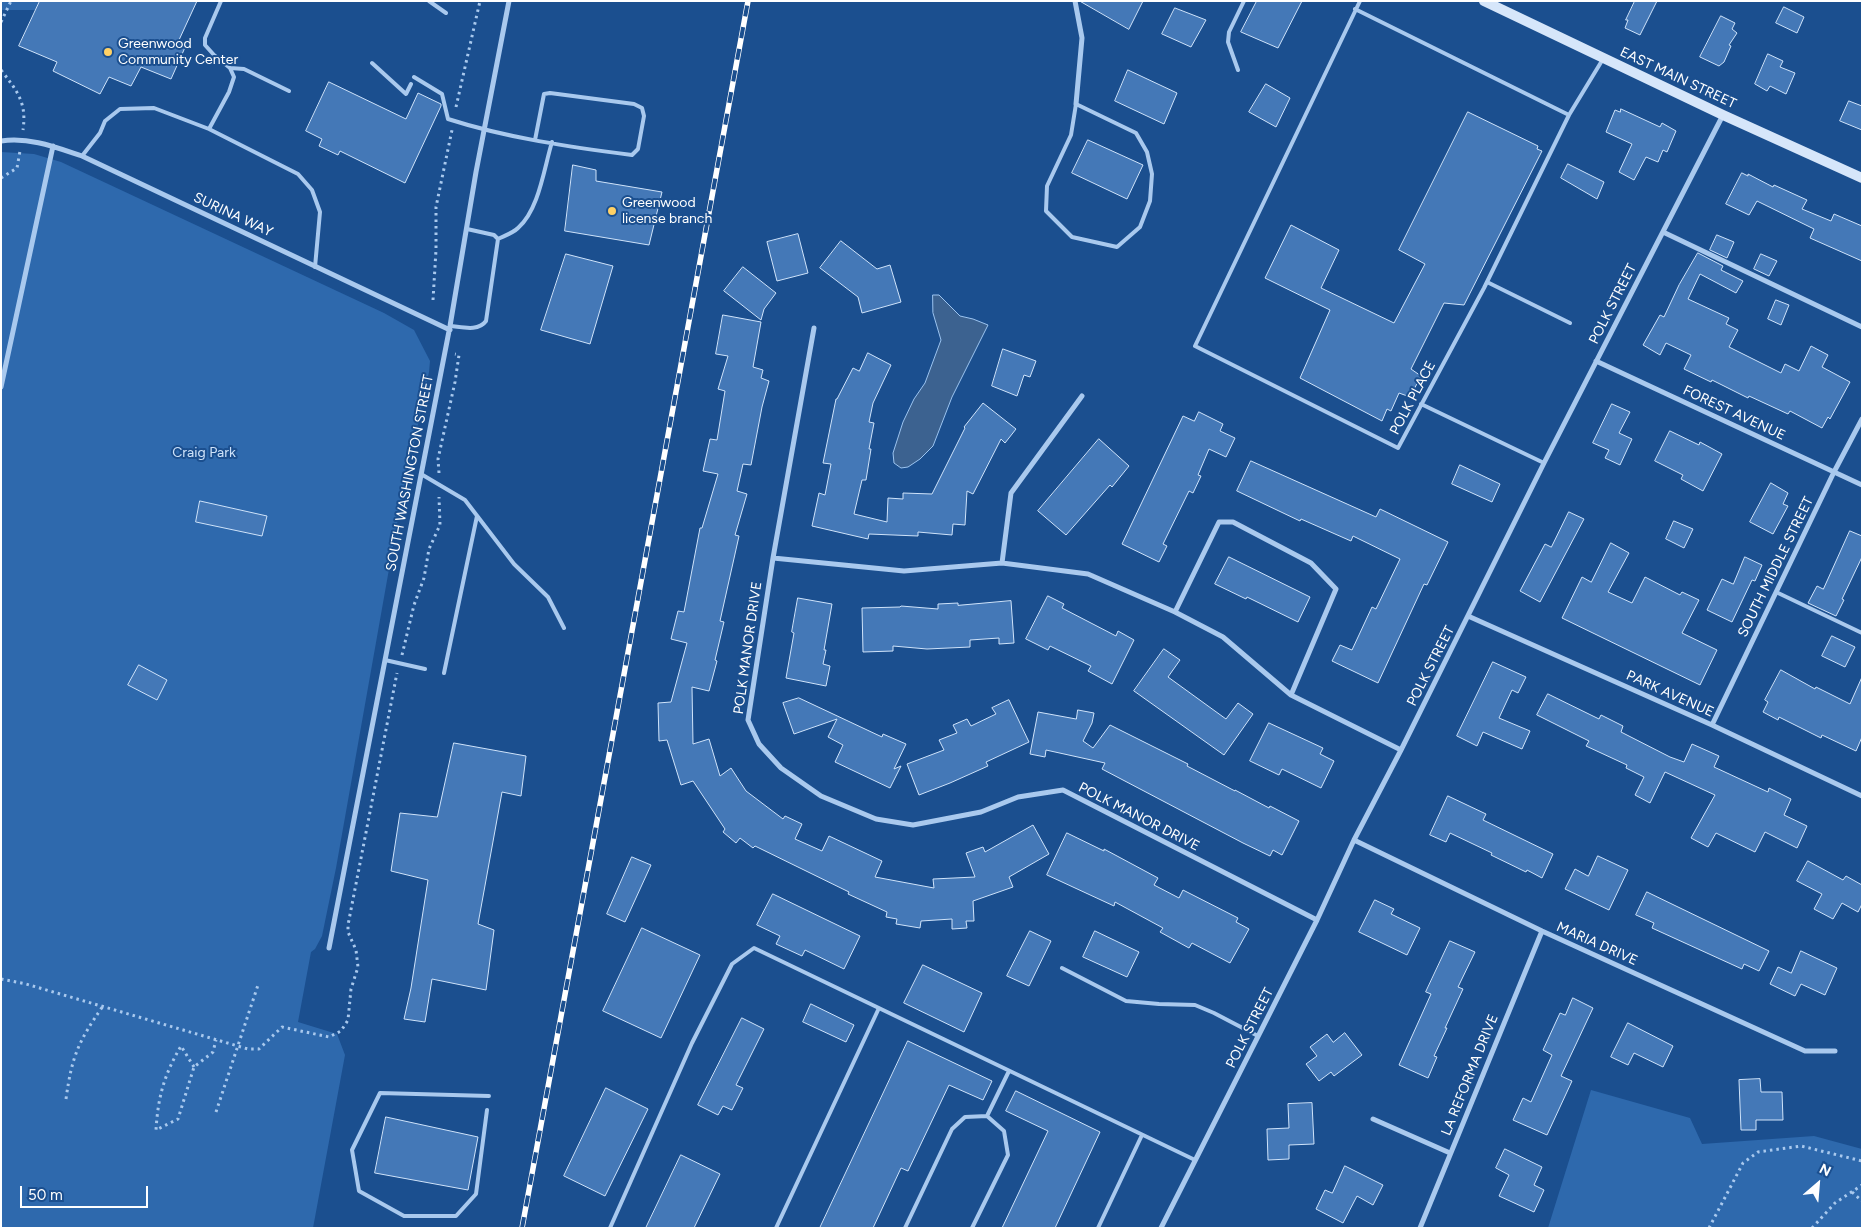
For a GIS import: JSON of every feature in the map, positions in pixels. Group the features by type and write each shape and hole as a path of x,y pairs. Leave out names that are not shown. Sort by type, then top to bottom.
{"main road":[{"name":"EAST MAIN STREET","path":"1484,1 1862,178"}],"street":[{"name":"SOUTH WASHINGTON STREET","path":"329,948 450,328 484,129 509,1"},
{"path":"1076,1 1082,38 1076,104"},
{"name":"POLK STREET","path":"1161,1228 1317,920 1354,840 1544,463 1724,115"},
{"name":"SURINA WAY","path":"1,141 22,140 53,146 82,156 315,267 450,328"},
{"path":"1,388 53,146"},
{"path":"1663,232 1862,327"},
{"name":"POLK MANOR DRIVE","path":"814,328 773,558 748,720 759,744 781,768 821,796 876,819 913,825 981,812 1018,797 1063,790 1317,920"},
{"name":"FOREST AVENUE","path":"1596,361 1862,484"},
{"path":"1002,563 1011,493 1082,396"},
{"name":"SOUTH MIDDLE STREET","path":"1712,725 1862,418"},
{"path":"1175,612 1219,522 1233,522 1310,563 1336,589 1292,695"},
{"path":"773,558 904,571 1002,563 1088,574 1175,612 1223,637 1292,695 1401,750"},
{"name":"PARK AVENUE","path":"1468,616 1712,725 1862,796"},
{"name":"MARIA DRIVE","path":"1354,840 1542,931 1805,1051 1835,1051"},
{"name":"LA REFORMA DRIVE","path":"1420,1228 1542,931"},
{"path":"1373,1119 1450,1153"}],"lane":[{"path":"210,129 229,92 234,77 230,68 205,45 205,38 221,1"},
{"path":"429,1 446,13"},
{"path":"1238,70 1228,42 1229,32 1244,1"},
{"name":"POLK PLACE","path":"1360,1 1195,346 1398,448 1487,282 1570,115 1604,58"},
{"path":"1355,9 1570,115"},
{"path":"372,63 406,94 411,84"},
{"path":"230,68 244,69 289,91"},
{"path":"414,77 442,94 448,119 484,129 535,140 552,142 572,147 632,155 638,149 644,116 642,108 625,103 550,92 544,94 535,140"},
{"path":"1076,104 1136,133 1147,152 1152,174 1150,201 1140,227 1117,248 1072,237 1046,211 1047,186 1071,136 1076,104"},
{"path":"82,156 100,133 105,121 120,109 154,108 210,129 298,174 312,190 320,212 315,267"},
{"path":"498,239 518,229 529,216 536,201 552,142"},
{"path":"467,229 494,235 498,239"},
{"path":"450,328 477,328 486,321 498,239"},
{"path":"1487,282 1570,323"},
{"path":"1422,404 1544,463"},
{"path":"422,474 465,500 514,564 548,597 564,628"},
{"path":"444,673 478,516"},
{"path":"1776,592 1862,633"},
{"path":"385,660 425,669"},
{"path":"610,1228 692,1043 732,964 754,948 1195,1160"},
{"path":"1062,968 1126,1001 1195,1005 1258,1036"},
{"path":"776,1228 879,1008"},
{"path":"987,1116 1010,1071"},
{"path":"487,1110 476,1194 456,1216 404,1216 359,1192 352,1150 380,1093 489,1096"},
{"path":"905,1228 952,1129 966,1117 987,1116 1004,1131 1008,1155 972,1228"},
{"path":"1098,1228 1142,1135"}],"path":[{"path":"1,22 11,1"},
{"path":"432,300 436,250 436,208 465,62 480,1"},
{"path":"1,70 23,102 24,125"},
{"path":"1,178 17,168 21,149"},
{"path":"1,979 26,984 248,1049 259,1049 282,1027 329,1038 341,1031 348,1020 351,989 358,967 356,950 348,932 348,924 394,687 414,606 424,578 429,549 440,525 438,459 459,355"},
{"path":"216,1112 258,985"},
{"path":"66,1099 70,1069 75,1051 102,1006"},
{"path":"194,1067 181,1046 163,1082 157,1106 156,1130 178,1119 194,1067 213,1052 216,1040"},
{"path":"1709,1228 1743,1163 1758,1152 1801,1146 1862,1162"},
{"path":"1812,1228 1835,1203 1862,1185"},
{"path":"1852,1192 1862,1201"}],"green space":[{"path":"1,1 40,1 36,10 1,10"},
{"name":"Craig Park","path":"1,152 34,154 61,162 384,313 414,330 430,361 397,524 336,868 322,936 315,949 311,952 298,1022 337,1034 345,1055 313,1228 1,1228"},
{"path":"1591,1090 1690,1118 1702,1144 1814,1136 1862,1149 1862,1228 1548,1228"}],"shaded area":[{"path":"933,295 939,295 960,316 988,325 952,397 933,446 920,459 908,467 901,468 894,463 893,453 903,422 914,399 925,383 941,340 933,313"}],"building":[{"name":"Greenwood Community Center","path":"40,1 197,1 179,40 187,43 171,79 141,67 131,86 109,77 100,94 53,71 57,62 19,46"},
{"path":"1080,1 1143,1 1129,29"},
{"path":"1257,1 1302,1 1278,48 1241,32"},
{"path":"1635,1 1657,1 1640,35 1625,28 1628,20 1626,20"},
{"path":"1784,7 1804,17 1797,33 1776,23"},
{"path":"1175,8 1206,20 1191,47 1162,34"},
{"path":"1721,16 1735,23 1732,29 1737,33 1729,45 1731,46 1724,62 1719,66 1700,57"},
{"path":"1768,54 1783,61 1780,67 1795,73 1786,94 1770,86 1767,91 1755,84"},
{"path":"1128,70 1177,93 1164,124 1115,101"},
{"path":"329,82 406,119 418,93 441,104 405,183 340,151 338,155 319,146 322,139 306,131"},
{"path":"1266,84 1290,98 1276,127 1249,112"},
{"path":"1849,101 1862,106 1862,130 1840,121"},
{"path":"1621,109 1660,127 1662,123 1676,131 1667,152 1663,150 1658,162 1646,157 1634,180 1619,172 1632,144 1606,132 1615,110 1620,112"},
{"path":"1468,112 1538,146 1537,149 1542,151 1464,305 1444,303 1411,369 1421,376 1410,397 1399,393 1391,411 1387,409 1382,421 1300,378 1330,310 1265,278 1291,225 1339,250 1321,288 1394,323 1425,264 1399,250"},
{"path":"1088,140 1143,165 1127,199 1072,173"},
{"path":"1568,164 1604,182 1597,199 1561,178"},
{"name":"Greenwood license branch","path":"573,165 596,170 596,181 662,192 649,245 565,231"},
{"path":"1742,173 1807,200 1802,209 1831,221 1834,214 1862,226 1862,261 1810,238 1814,229 1757,201 1749,215 1726,204"},
{"path":"798,234 808,273 777,281 767,242"},
{"path":"1717,235 1734,242 1727,258 1710,250"},
{"path":"841,241 877,269 890,265 901,302 862,313 858,297 820,268"},
{"path":"1698,253 1723,266 1721,270 1743,281 1736,293 1700,274 1688,299 1729,318 1726,324 1738,330 1729,347 1781,373 1785,364 1799,371 1811,346 1828,355 1822,367 1850,382 1830,419 1828,417 1822,428 1790,411 1788,414 1684,369 1691,355 1666,343 1660,355 1643,345 1660,315 1664,317 1679,285"},
{"path":"566,254 613,266 590,344 541,330"},
{"path":"1761,254 1777,261 1769,276 1754,269"},
{"path":"743,267 776,293 764,309 761,320 724,291"},
{"path":"1776,300 1789,305 1781,325 1768,319"},
{"path":"723,315 761,322 753,367 763,370 761,378 769,381 751,465 743,464 737,491 747,494 735,535 739,536 720,621 724,622 715,660 717,661 709,691 692,687 693,744 709,739 720,776 731,768 746,791 783,819 785,816 802,824 795,839 822,851 829,836 882,861 875,877 934,888 933,879 975,877 966,853 983,847 985,852 1033,825 1049,854 1009,877 1013,887 973,901 974,921 966,921 967,928 952,929 952,919 921,921 920,928 896,924 897,919 886,917 887,912 848,894 849,892 755,846 753,848 740,838 736,843 723,832 725,829 693,781 681,785 667,740 659,741 658,703 671,702 687,643 671,639 678,611 684,612 700,528 702,528 718,474 703,471 710,439 717,440 725,391 718,389 728,356 716,354"},
{"path":"1003,349 1036,361 1030,377 1024,375 1017,396 992,386"},
{"path":"868,353 891,365 873,403 869,422 874,423 866,480 862,480 854,514 887,522 888,498 903,499 903,493 932,494 964,427 983,403 1016,429 1005,443 1001,439 973,494 967,491 965,525 953,524 952,535 918,532 918,536 869,534 868,539 812,526 819,493 825,495 831,464 823,463 836,399 853,368 859,371"},
{"path":"1612,404 1630,412 1619,433 1632,439 1620,465 1605,458 1609,450 1593,443"},
{"path":"1199,412 1223,424 1220,431 1235,438 1226,457 1209,449 1198,475 1201,476 1193,493 1189,491 1163,544 1167,546 1159,562 1122,544 1183,416 1194,421"},
{"path":"1670,431 1699,445 1700,442 1722,454 1703,491 1681,479 1683,475 1655,461"},
{"path":"1099,439 1129,466 1112,487 1110,485 1066,535 1038,511"},
{"path":"1251,461 1376,517 1380,509 1448,542 1427,585 1424,584 1378,683 1332,661 1340,645 1352,650 1372,607 1376,609 1400,559 1353,536 1351,541 1301,519 1300,521 1237,491"},
{"path":"1460,465 1500,484 1492,502 1452,484"},
{"path":"1771,483 1788,493 1783,504 1788,506 1773,534 1750,522"},
{"path":"200,501 267,516 262,536 196,522"},
{"path":"1569,512 1584,519 1540,602 1520,591 1545,544 1551,547"},
{"path":"1674,521 1693,529 1684,548 1666,539"},
{"path":"1850,531 1862,536 1862,557 1836,616 1808,603 1817,586 1823,589"},
{"path":"1611,543 1629,553 1608,592 1632,603 1645,577 1680,595 1682,592 1699,600 1682,633 1717,650 1700,685 1562,618 1582,577 1591,582"},
{"path":"1229,557 1310,597 1298,622 1247,597 1246,599 1215,584"},
{"path":"1745,557 1762,565 1755,581 1752,580 1732,622 1707,610 1722,579 1733,584"},
{"path":"1048,596 1064,604 1062,608 1116,636 1118,631 1134,640 1112,684 1088,671 1091,666 1050,646 1048,650 1026,639"},
{"path":"798,598 832,604 824,650 826,650 823,664 830,666 826,686 786,678"},
{"path":"1011,601 1014,643 999,644 999,638 970,640 970,647 927,649 893,646 893,651 863,652 862,608 901,606 938,609 938,604 958,603 958,605"},
{"path":"1832,636 1855,647 1845,667 1822,656"},
{"path":"1164,649 1180,660 1168,677 1226,719 1238,703 1253,714 1224,755 1134,691"},
{"path":"1493,662 1526,677 1518,693 1512,690 1499,718 1530,731 1522,749 1483,732 1477,746 1457,736"},
{"path":"139,665 167,680 157,700 128,685"},
{"path":"1781,670 1815,689 1816,687 1850,704 1862,677 1862,737 1856,751 1822,735 1821,738 1779,717 1778,720 1763,712 1768,702 1765,700"},
{"path":"1548,694 1599,719 1601,715 1623,726 1621,732 1670,757 1684,762 1692,744 1719,756 1714,767 1768,792 1769,788 1791,799 1784,815 1807,826 1797,848 1765,832 1755,852 1716,833 1708,847 1691,838 1715,795 1665,772 1650,803 1635,795 1644,777 1626,768 1627,765 1586,746 1589,741 1537,715"},
{"path":"799,698 882,737 883,734 906,744 894,769 901,766 890,788 835,762 843,745 828,737 837,719 794,734 783,703"},
{"path":"1009,700 1029,742 986,762 988,766 919,795 907,764 944,750 939,740 957,733 953,725 967,719 971,726 996,714 992,708"},
{"path":"1078,710 1094,713 1092,723 1083,741 1093,748 1110,725 1188,764 1187,766 1235,791 1299,821 1282,855 1273,850 1270,856 1243,843 1102,769 1105,763 1046,750 1045,757 1030,754 1038,712 1076,719"},
{"path":"1269,723 1323,748 1320,754 1334,761 1321,788 1282,769 1279,775 1250,761"},
{"path":"454,743 526,756 521,796 502,792 478,924 494,930 486,990 432,979 425,1022 404,1019 411,988 428,880 391,871 400,813 437,817"},
{"path":"1448,796 1486,814 1483,820 1553,854 1542,878 1491,855 1492,853 1450,833 1446,842 1430,835"},
{"path":"1067,833 1104,851 1104,849 1158,878 1154,885 1179,898 1183,890 1238,918 1236,922 1249,929 1230,963 1192,943 1189,948 1160,932 1163,928 1115,902 1114,906 1047,875"},
{"path":"1598,856 1628,870 1609,910 1565,889 1575,869 1588,876"},
{"path":"632,857 651,865 625,922 607,914"},
{"path":"1808,861 1843,880 1846,876 1862,885 1862,904 1858,912 1842,903 1833,919 1814,909 1822,894 1797,881"},
{"path":"1647,892 1769,951 1759,971 1744,964 1742,969 1652,928 1654,923 1636,915"},
{"path":"773,894 860,936 844,969 805,950 802,956 776,944 780,936 757,925"},
{"path":"1375,900 1394,909 1391,914 1420,928 1407,955 1359,932"},
{"path":"642,928 700,955 661,1038 603,1011"},
{"path":"1030,931 1051,941 1029,986 1007,976"},
{"path":"1095,931 1139,952 1127,977 1083,957"},
{"path":"1450,941 1475,952 1458,987 1463,989 1445,1028 1447,1028 1434,1056 1437,1057 1428,1078 1399,1065 1431,994 1426,992"},
{"path":"1801,951 1837,968 1825,995 1801,984 1795,996 1770,984 1778,967 1791,973"},
{"path":"923,965 982,993 964,1032 904,1003"},
{"path":"1573,998 1593,1008 1561,1076 1572,1081 1547,1135 1513,1120 1523,1098 1531,1102 1552,1055 1543,1050 1560,1013 1565,1015"},
{"path":"811,1004 854,1025 846,1042 803,1022"},
{"path":"742,1018 764,1029 736,1085 743,1088 732,1110 723,1106 718,1115 698,1105"},
{"path":"1628,1023 1673,1046 1663,1067 1634,1053 1628,1065 1611,1057"},
{"path":"1345,1033 1362,1055 1334,1076 1331,1072 1319,1081 1306,1064 1317,1056 1310,1047 1327,1034 1333,1042"},
{"path":"908,1041 992,1081 983,1100 949,1085 908,1171 901,1168 873,1228 820,1228"},
{"path":"1760,1079 1761,1092 1782,1092 1783,1120 1756,1120 1756,1130 1741,1130 1739,1080"},
{"path":"606,1088 648,1109 605,1196 564,1176"},
{"path":"1016,1091 1100,1132 1055,1228 1002,1228 1048,1131 1006,1111"},
{"path":"1312,1103 1314,1144 1289,1145 1289,1159 1268,1160 1267,1129 1289,1128 1288,1104"},
{"path":"386,1117 478,1137 468,1190 375,1173"},
{"path":"1505,1149 1542,1167 1534,1185 1544,1190 1534,1212 1499,1196 1509,1175 1496,1168"},
{"path":"681,1155 720,1174 694,1228 646,1228"},
{"path":"1345,1166 1383,1185 1373,1205 1357,1196 1343,1223 1316,1209 1325,1190 1332,1193"}],"railway":[{"path":"522,1228 748,1"}],"place":[{"name":"Greenwood Community Center","path":"108,52"},
{"name":"Greenwood license branch","path":"612,211"}]}
